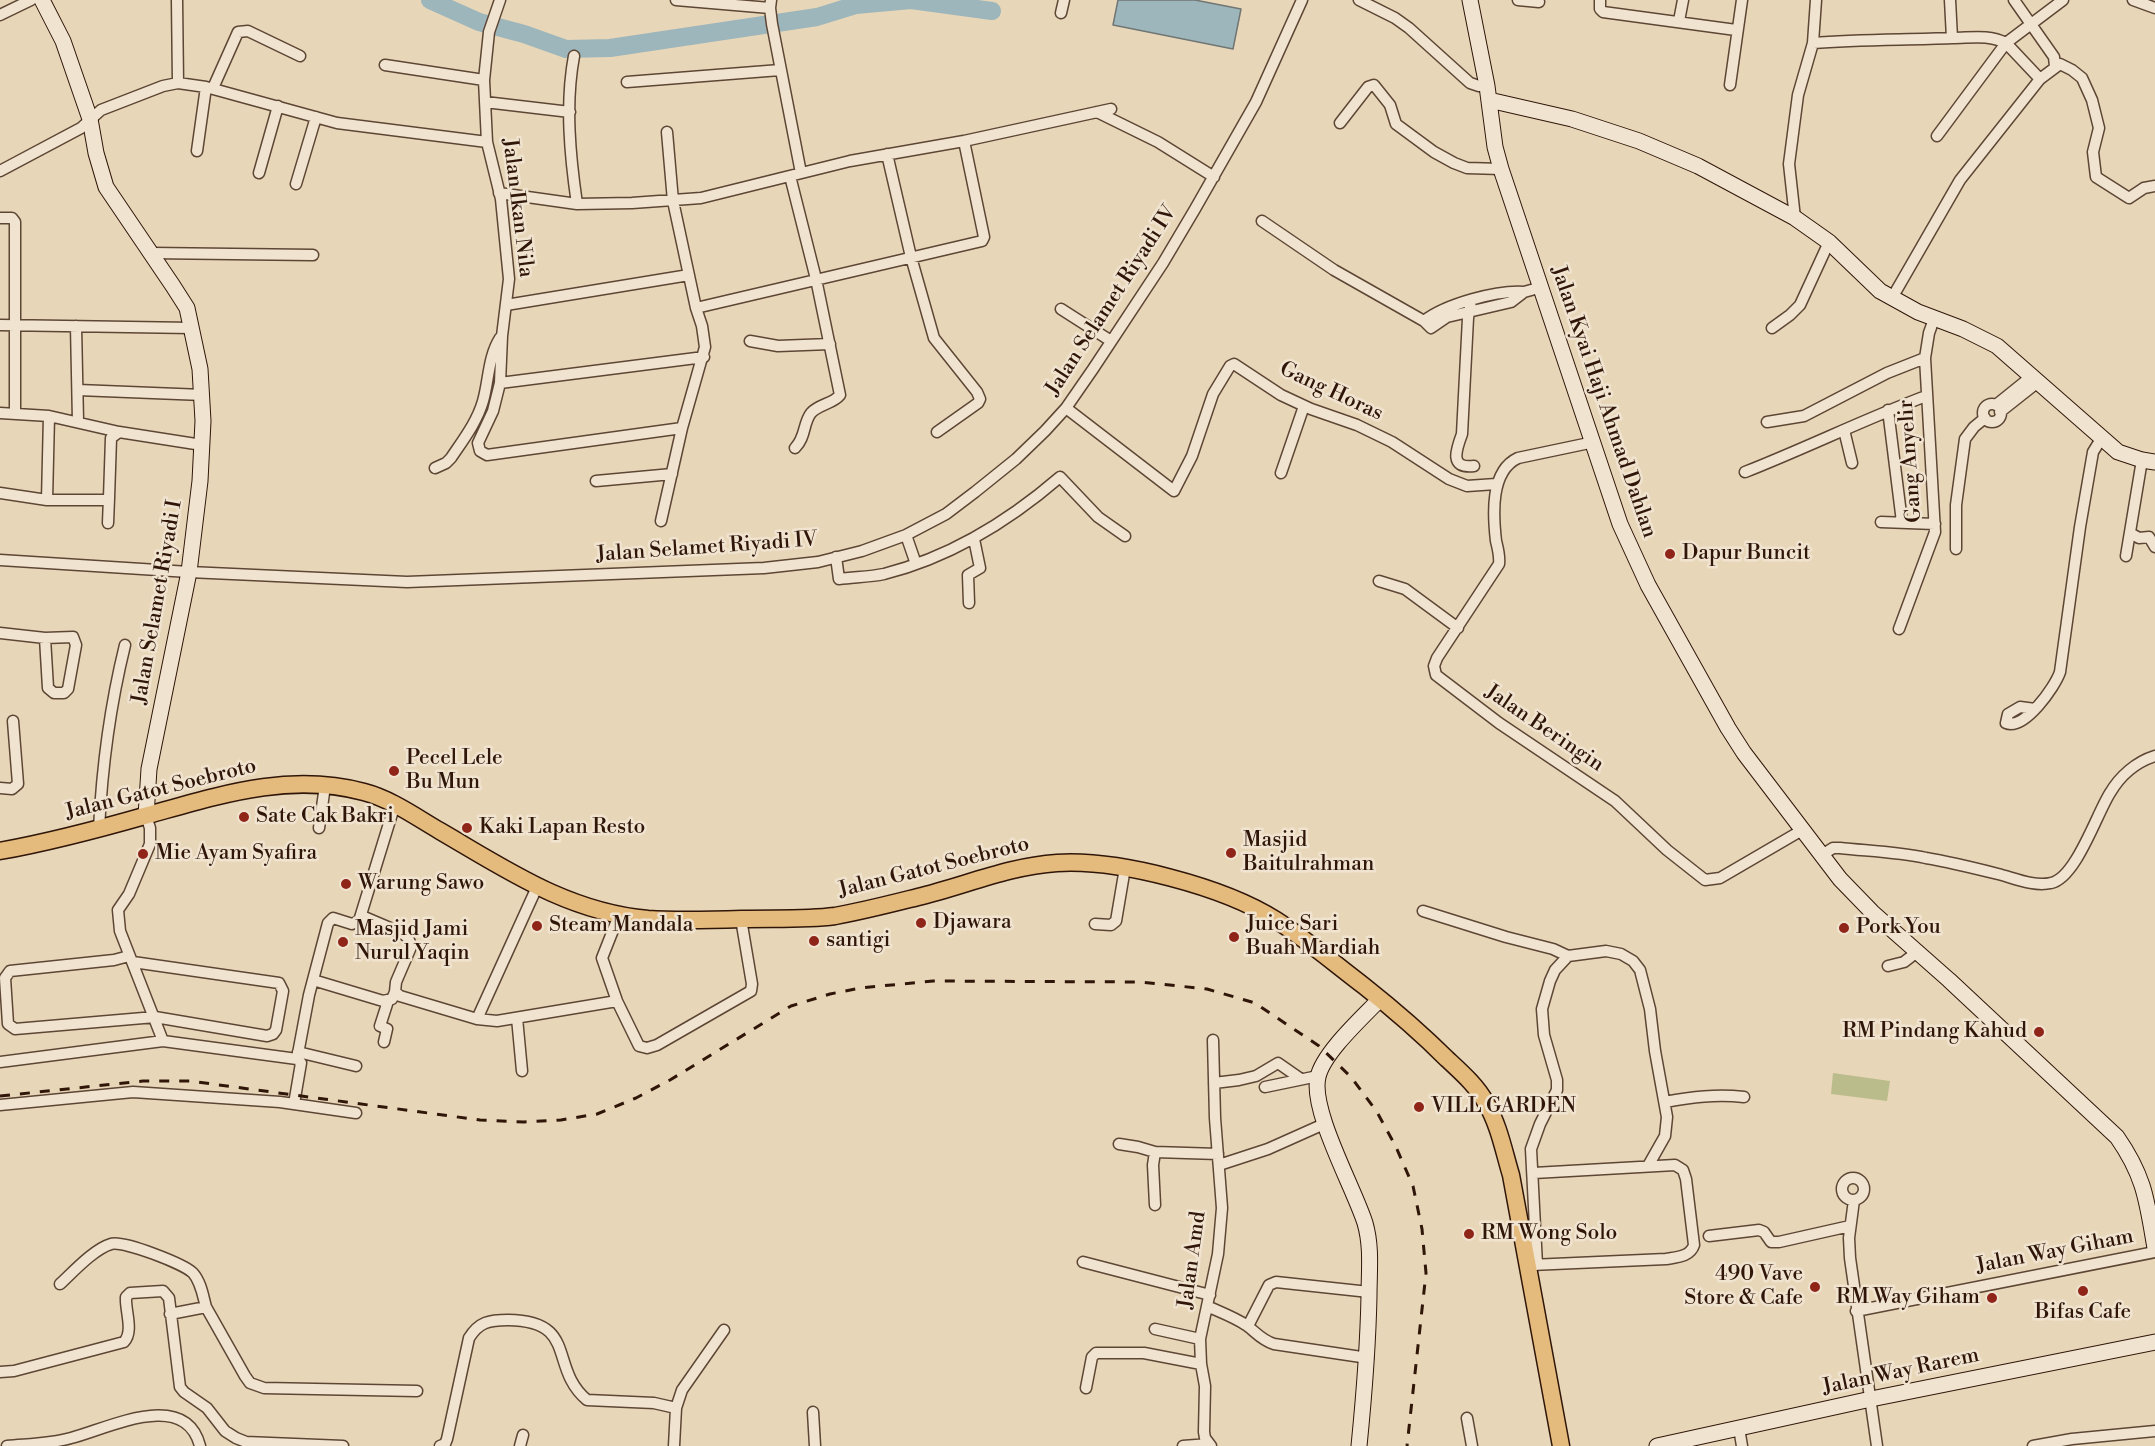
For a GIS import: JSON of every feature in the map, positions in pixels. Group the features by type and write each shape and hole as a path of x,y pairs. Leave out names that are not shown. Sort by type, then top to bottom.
{"main road":[{"name":"Jalan Selamet Riyadi I","path":"42,0 63,41 90,119 96,153 106,188 187,308 203,395 200,481 189,572 149,769 146,816"},
{"name":"Jalan Kyai Haji Ahmad Dahlan","path":"1470,0 1488,93 1495,147 1501,169 1620,524 1648,585 1744,753 1856,896 2117,1137 2138,1170 2152,1206 2155,1250"},
{"path":"1488,93 1639,141 1698,166 1795,218 1829,242 1870,283 1892,298 1934,319 1963,329 1997,346 2118,452 2148,461"},
{"name":"Jalan Gatot Soebroto","path":"0,851 99,829 246,789 274,785 325,786 368,793 395,804 512,874 566,900 619,915 648,919 809,918 836,915 928,895 991,875 1046,864 1083,863 1125,868 1221,893 1276,920 1380,999 1460,1071 1486,1103 1499,1133 1511,1175 1532,1265 1561,1446"},
{"path":"1359,1446 1368,1358 1369,1246 1365,1224 1324,1124 1317,1089 1318,1076 1329,1055 1380,999"},
{"name":"Jalan Way Rarem","path":"1657,1446 1871,1399 2155,1342"}],"street":[{"path":"0,15 31,0"},
{"path":"177,0 178,83"},
{"name":"Jalan Ikan Nila","path":"500,0 489,32 484,80 487,142 500,193 509,279 502,336 500,383 493,411 478,443 483,454 487,455 682,428"},
{"path":"676,0 771,11 780,70 801,173"},
{"path":"1061,13 1064,0"},
{"name":"Jalan Selamet Riyadi IV","path":"0,560 407,582 764,568 818,561 862,551 906,535 946,514 975,492 1016,459 1066,408 1163,263 1214,177 1256,102 1302,0"},
{"path":"1359,0 1395,18 1409,28 1470,83 1488,93"},
{"path":"1518,0 1539,2"},
{"path":"1600,0 1600,9 1603,12 1736,30"},
{"path":"1679,21 1683,0"},
{"path":"1730,85 1742,0"},
{"path":"1795,218 1789,164 1798,95 1813,43 1816,0"},
{"path":"1950,0 1952,38"},
{"path":"2014,0 2054,57 2055,66"},
{"path":"1937,136 2006,43 2063,0"},
{"path":"2133,0 2155,8"},
{"path":"197,151 210,87 238,32 248,31 300,56"},
{"path":"1813,43 1876,38 1982,36 1999,39 2006,43 2040,79"},
{"path":"574,56 570,112 571,161 577,204"},
{"path":"385,65 484,80"},
{"path":"1892,298 1960,180 2040,79 2055,66 2064,65 2080,75 2092,100 2099,132 2093,152 2096,177 2129,198 2144,188 2155,186"},
{"path":"627,82 780,70"},
{"path":"0,171 81,128 101,110 163,86 178,83 210,87 337,123 487,142"},
{"path":"1340,123 1368,87 1374,85 1390,105 1396,124 1412,138 1454,163 1467,168 1501,169"},
{"path":"485,102 570,112"},
{"path":"259,173 278,106"},
{"path":"500,193 577,204 673,201 725,193 887,154 964,141 1111,109"},
{"path":"1097,112 1158,142 1214,177"},
{"path":"296,184 316,117"},
{"path":"662,521 682,428 704,357 704,338 673,201 667,132"},
{"path":"696,308 984,239 964,141"},
{"path":"887,154 910,257 934,338 977,392 980,399 978,403 937,432"},
{"path":"790,176 816,279 840,395 837,399 818,407 810,415 803,437 795,448"},
{"path":"0,219 12,218 15,222 15,413"},
{"path":"1262,221 1334,270 1424,321 1431,328 1470,306 1511,302 1524,292 1542,287"},
{"path":"1772,328 1800,305 1829,242"},
{"path":"151,253 313,255"},
{"path":"506,305 689,275"},
{"path":"1470,306 1462,434 1458,444 1457,460 1463,467 1474,466"},
{"path":"1061,309 1111,341"},
{"name":"Gang Anyelir","path":"1899,628 1933,539 1935,524 1925,358 1934,319"},
{"path":"0,325 192,328"},
{"path":"76,326 78,421"},
{"path":"435,468 451,458 478,416 492,356 502,336"},
{"path":"750,341 777,346 830,344"},
{"path":"500,383 704,357"},
{"name":"Gang Anyelir","path":"1767,422 1804,416 1879,377 1925,358"},
{"name":"Gang Horas","path":"1066,408 1174,491 1192,456 1213,394 1232,364 1239,366 1281,395 1304,406 1358,425 1403,448 1444,477 1467,486 1496,484"},
{"path":"1956,549 1956,505 1965,439 1985,418 1995,421 1999,417 1998,408 2035,379"},
{"path":"78,390 203,395"},
{"path":"1745,472 1804,449 1888,410 1926,396"},
{"path":"1281,473 1304,406"},
{"path":"1888,410 1902,522"},
{"path":"0,413 49,416 119,432 202,445"},
{"path":"47,500 49,416"},
{"path":"1844,430 1852,463"},
{"path":"108,523 111,438 119,432"},
{"path":"2035,709 2055,684 2060,672 2093,452 2101,439"},
{"path":"1496,484 1509,464 1518,458 1594,442"},
{"path":"2126,556 2148,461"},
{"path":"597,481 672,474"},
{"path":"836,557 839,579 882,574 916,564 974,539 1029,503 1060,477 1098,517 1125,536"},
{"name":"Jalan Beringin","path":"1496,484 1495,520 1499,564 1458,628 1443,647 1434,666 1436,675 1441,681 1615,801 1667,850 1705,880 1720,878 1804,829"},
{"path":"0,493 47,500 101,501 109,498"},
{"path":"1881,522 1935,524"},
{"path":"2130,533 2139,538 2149,537 2155,547"},
{"path":"906,535 916,564"},
{"path":"969,603 968,575 980,568 974,539"},
{"path":"1379,581 1405,589 1458,628"},
{"path":"0,633 45,638 73,637 76,640 68,689 64,693 54,693 48,688 45,638"},
{"path":"99,829 109,718 125,645"},
{"path":"0,788 12,789 18,784 13,721"},
{"path":"1822,855 1833,848 1840,848 1925,857 2029,882 2054,883 2073,864 2115,786 2140,762 2155,756"},
{"path":"319,828 325,786"},
{"path":"294,1104 301,1073 298,1055 313,980 330,920 337,918 352,924 359,921 362,916 395,804"},
{"path":"146,816 152,837 149,850 129,894 118,910 117,920 163,1041"},
{"path":"1095,924 1111,924 1116,921 1125,868"},
{"path":"477,1019 537,887"},
{"path":"1423,911 1506,938 1553,949 1568,956 1606,951 1621,954 1633,961 1640,970 1650,1010 1667,1117 1665,1136 1648,1166"},
{"path":"619,915 602,958 616,1001 639,1046 646,1048 657,1045 750,991 752,984 741,919"},
{"path":"362,916 408,937 411,947 380,1026 387,1029 384,1042"},
{"path":"1888,966 1904,962 1917,952"},
{"path":"1534,1173 1675,1165 1683,1170 1686,1179 1693,1241 1691,1252 1666,1259 1532,1265 1534,1173 1531,1149 1540,1124 1557,1090 1557,1080 1544,1035 1542,1009 1555,970 1568,956"},
{"path":"131,959 276,982 282,986 283,991 276,1030 270,1035 154,1017 15,1029 7,1021 5,978 10,971 131,959"},
{"path":"313,980 392,997 400,996 477,1019 497,1021 616,1001"},
{"path":"517,1018 522,1071"},
{"name":"Jalan Amd","path":"1210,1445 1204,1432 1205,1386 1200,1364 1200,1339 1218,1254 1222,1208 1213,1040"},
{"path":"0,1062 163,1041 298,1055 356,1066"},
{"path":"1214,1083 1256,1076 1278,1062 1301,1079"},
{"path":"1265,1087 1318,1076"},
{"path":"0,1105 133,1092 294,1104 356,1113"},
{"path":"1665,1102 1708,1095 1744,1097"},
{"path":"1119,1144 1155,1152 1218,1160 1268,1149 1324,1124"},
{"path":"1155,1152 1153,1165 1155,1205"},
{"path":"1854,1200 1850,1226 1850,1258 1877,1446"},
{"path":"1709,1236 1760,1230 1771,1242 1779,1242 1850,1226"},
{"path":"60,1284 99,1249 108,1244 121,1243 188,1269 198,1280 206,1307 244,1376 255,1386 417,1391"},
{"name":"Jalan Way Giham","path":"1856,1311 2155,1250"},
{"path":"1083,1262 1210,1295"},
{"path":"1248,1326 1269,1285 1276,1282 1369,1292"},
{"path":"0,1372 14,1371 123,1342 128,1335 126,1297 130,1293 163,1291 169,1298 180,1387 183,1392 207,1408 225,1431 246,1442 343,1446"},
{"path":"1207,1306 1248,1326 1257,1335 1274,1344 1368,1358"},
{"path":"170,1314 206,1307"},
{"path":"440,1446 445,1444 447,1439 469,1338 479,1324 489,1321 520,1320 545,1326 553,1333 559,1344 570,1380 587,1400 654,1403 676,1408"},
{"path":"1155,1329 1200,1339"},
{"path":"674,1446 676,1408 682,1390 724,1330"},
{"path":"1086,1388 1092,1356 1096,1353 1144,1353 1200,1364"},
{"path":"813,1412 815,1446"},
{"path":"7,1446 70,1438 137,1417 163,1416 178,1419 190,1426 200,1446"},
{"path":"1467,1418 1472,1446"},
{"path":"1739,1428 1742,1446"},
{"path":"2033,1446 2072,1439 2155,1431"},
{"path":"520,1446 523,1435"},
{"path":"1183,1446 1210,1445"}],"green space":[{"path":"1833,1073 1890,1081 1887,1101 1831,1094"}],"water":[{"path":"1118,0 1195,0 1241,9 1233,49 1113,25"}],"waterway":[{"path":"430,0 479,22 524,34 566,49 610,48 817,17 856,5 911,0 992,11"}],"railway":[{"path":"0,1096 143,1081 190,1081 480,1120 524,1122 561,1120 597,1114 636,1098 670,1080 791,1006 830,994 860,988 933,981 1141,982 1207,989 1255,1003 1319,1046 1351,1077 1377,1112 1396,1147 1413,1186 1422,1229 1426,1273 1407,1446"}],"place":[{"name":"Dapur Buncit","path":"1670,554"},
{"name":"Pecel Lele Bu Mun","path":"394,771"},
{"name":"Sate Cak Bakri","path":"244,817"},
{"name":"Kaki Lapan Resto","path":"467,828"},
{"name":"Masjid Baitulrahman","path":"1231,853"},
{"name":"Mie Ayam Syafira","path":"143,854"},
{"name":"Warung Sawo","path":"346,884"},
{"name":"Djawara","path":"921,923"},
{"name":"Steam Mandala","path":"537,926"},
{"name":"Pork You","path":"1844,928"},
{"name":"Juice Sari Buah Mardiah","path":"1234,937"},
{"name":"santigi","path":"814,941"},
{"name":"Masjid Jami Nurul Yaqin","path":"343,942"},
{"name":"RM Pindang Kahud","path":"2039,1032"},
{"name":"VILL GARDEN","path":"1419,1107"},
{"name":"RM Wong Solo","path":"1469,1234"},
{"name":"490 Vave Store & Cafe","path":"1815,1287"},
{"name":"Bifas Cafe","path":"2083,1291"},
{"name":"RM Way Giham","path":"1992,1298"}]}
